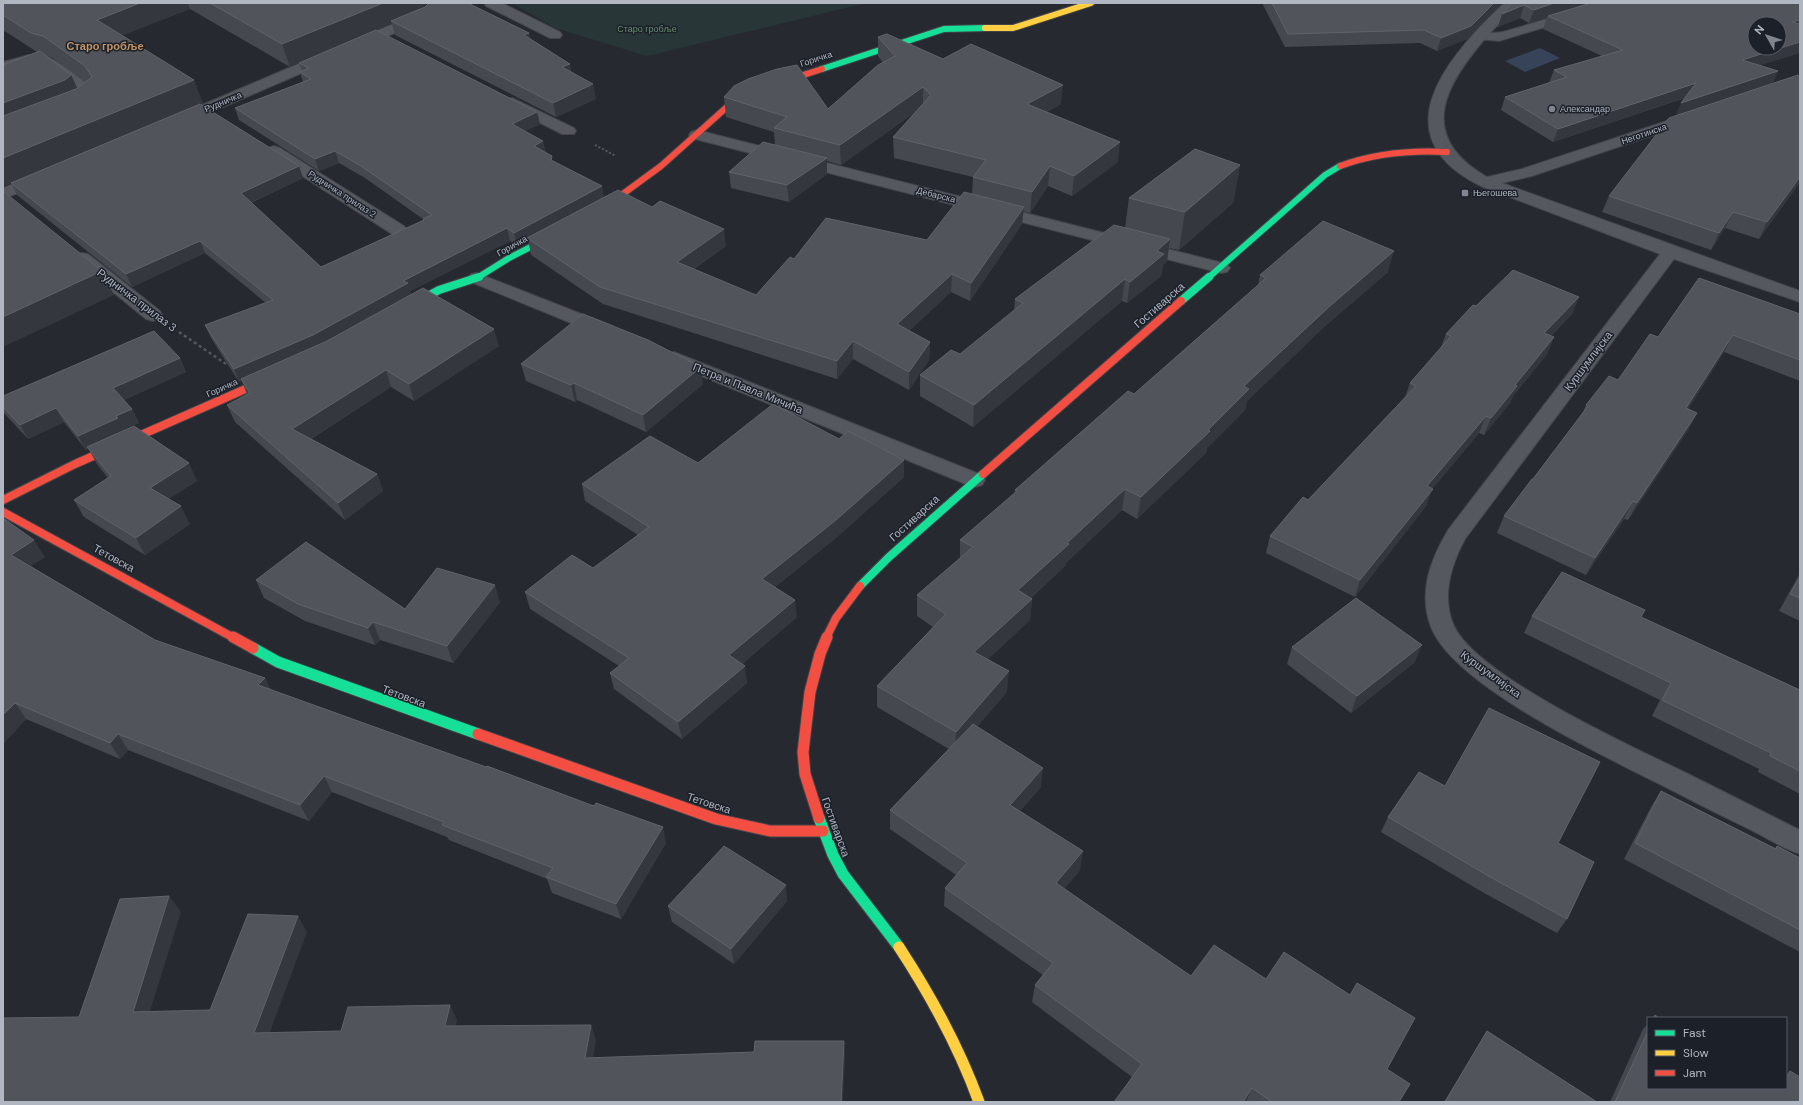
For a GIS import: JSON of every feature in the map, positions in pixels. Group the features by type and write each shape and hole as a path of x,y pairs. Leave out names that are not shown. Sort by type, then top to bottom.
{"street":[{"name":"Рудничка","path":"164,127 214,113 420,17 430,12 439,3"},
{"path":"491,3 555,35"},
{"name":"Горичка","path":"594,213 629,192 697,135 730,102 751,91 944,29 1013,28 1091,3"},
{"path":"1512,3 1454,66 1442,88 1434,116 1437,134 1448,152 1458,163 1485,182 1670,252 1800,297"},
{"path":"1482,36 1499,36 1519,32 1609,3"},
{"path":"380,35 393,42"},
{"path":"3,67 29,59 47,62 92,97 88,103 74,110"},
{"path":"498,96 568,131"},
{"name":"Неготинска","path":"1485,182 1526,173 1702,114"},
{"name":"Дебарска","path":"697,135 1221,268"},
{"name":"Рудничка прилаз 2","path":"260,142 398,230"},
{"name":"Гостиварска","path":"979,1102 970,1074 944,1021 890,934 859,898 837,865 823,831 803,760 804,728 810,685 833,622 846,602 864,580 975,480 1221,268 1305,191 1336,168 1358,158 1398,151 1448,152"},
{"path":"7,198 54,173"},
{"name":"Горичка","path":"396,313 439,290 477,278 509,258 562,231"},
{"name":"Рудничка прилаз 3","path":"69,248 153,315"},
{"name":"Куршумлијска","path":"1670,252 1464,523 1447,550 1438,575 1436,600 1444,629 1456,649 1492,677 1546,712 1593,738 1800,843"},
{"path":"477,278 623,337"},
{"name":"Петра и Павла Мичића","path":"659,352 975,480"},
{"name":"Горичка","path":"3,500 75,464 281,373"},
{"name":"Тетовска","path":"3,512 278,662 716,819 770,831 823,831"}],"path":[{"name":"Рудничка прилаз 3","path":"153,315 256,384"}],"green space":[{"name":"Старо гробље","path":"512,3 866,3 647,56 555,28"}],"water":[{"path":"1540,48 1560,58 1525,72 1505,61"}],"building":[{"path":"3,3 140,3 97,20 194,80 3,158 3,116 76,89 92,77 85,66 43,36 31,33 3,15"},
{"path":"210,3 383,3 282,44"},
{"path":"429,3 468,3 529,33 524,35 570,64 562,67 593,84 553,103 391,21 425,7"},
{"path":"1272,3 1494,3 1471,26 1441,38 1424,30 1288,34"},
{"path":"1512,3 1554,3 1534,10 1524,5 1502,14"},
{"path":"1591,3 1800,3 1800,20 1792,22 1800,24 1800,42 1787,46 1787,16 1747,16 1747,56 1755,56 1742,60 1778,71 1681,103 1696,83 1558,129 1505,97 1567,77 1554,70 1623,50 1548,16"},
{"path":"376,30 537,112 512,124 543,141 534,146 552,156 551,160 602,186 514,233 507,228 403,281 408,283 313,335 234,369 205,325 273,300 200,241 126,274 11,183 200,104 299,166 241,193 321,267 432,215 361,166 335,151 315,159 235,108 311,79 300,72 309,68 299,63"},
{"path":"887,34 943,59 971,44 1063,85 1027,104 1120,142 1074,176 1050,166 1032,192 973,177 986,160 893,137 931,95 923,87 840,145 774,128 787,117 724,97 734,86 748,79 777,69 797,65 828,109 878,65 895,56 878,37"},
{"path":"40,51 71,75 65,80 3,103 3,65"},
{"path":"1798,75 1800,76 1800,177 1767,222 1733,212 1719,233 1609,196 1669,118"},
{"path":"763,142 827,158 787,185 729,172"},
{"path":"1195,149 1240,165 1185,212 1129,198"},
{"path":"618,190 652,207 660,201 724,229 677,262 756,295 790,257 794,259 826,218 927,240 964,192 1024,207 971,283 952,274 897,324 930,342 909,372 853,341 837,361 600,287 527,238"},
{"path":"3,191 102,271 3,317"},
{"path":"1323,221 1394,251 1330,306 1244,386 1249,389 1208,430 1210,431 1141,497 1125,489 1067,543 1069,544 1018,590 1032,599 974,652 1009,671 956,732 877,686 946,614 917,595 973,547 960,540 1128,391 1134,394 1266,278 1260,275"},
{"path":"1114,225 1170,239 1157,251 1164,254 1130,282 1125,279 974,405 920,375 951,350 960,354 1023,303 1015,299"},
{"path":"1513,270 1579,297 1544,333 1554,337 1515,385 1517,386 1491,418 1486,416 1427,486 1433,489 1360,580 1270,536 1303,497 1308,500 1416,386 1410,383 1451,336 1446,334 1473,305 1476,306"},
{"path":"1699,278 1800,314 1800,360 1733,335 1686,408 1697,413 1637,503 1633,501 1595,558 1504,516 1609,376 1618,380 1650,334 1658,337"},
{"path":"423,288 494,329 409,384 386,370 292,429 377,474 338,503 227,405 250,393 241,379 327,341"},
{"path":"583,314 648,340 701,367 643,415 574,383 571,385 521,364"},
{"path":"154,331 180,358 113,388 132,409 116,416 118,418 78,436 56,408 20,425 3,407 3,396"},
{"path":"773,404 839,439 848,431 904,460 836,520 762,579 795,600 729,655 745,666 678,722 610,673 629,658 525,592 572,555 593,568 649,527 582,484 650,436 698,463"},
{"path":"134,426 189,463 150,488 181,506 136,538 74,500 111,476 87,447"},
{"path":"3,518 34,540 11,555 155,640 265,678 258,685 486,767 487,766 594,806 596,803 663,827 616,904 546,877 553,868 442,825 444,822 324,776 300,805 118,734 110,743 15,703 3,715"},
{"path":"306,542 405,609 437,568 495,585 447,646 373,622 368,628 298,604 256,580"},
{"path":"1562,572 1645,610 1641,617 1800,690 1800,771 1770,756 1771,753 1662,700 1671,683 1532,616"},
{"path":"1800,577 1800,598 1790,594"},
{"path":"1356,598 1422,645 1357,696 1292,647"},
{"path":"1489,708 1600,762 1558,843 1594,862 1567,919 1492,878 1388,817 1419,772 1445,786"},
{"path":"973,724 1043,768 1010,805 1083,851 1056,883 1191,976 1214,945 1266,979 1284,952 1350,995 1357,983 1415,1018 1387,1069 1410,1084 1399,1102 1272,1102 1252,1088 1243,1102 1114,1102 1142,1064 1035,985 1053,963 945,888 967,863 890,810"},
{"path":"1661,791 1776,849 1777,846 1800,858 1800,930 1635,843"},
{"path":"724,846 786,885 731,949 668,906"},
{"path":"169,896 133,1012 210,1010 248,914 298,916 254,1033 341,1031 348,1007 450,1005 445,1026 591,1025 585,1058 754,1052 755,1041 844,1041 841,1102 3,1102 3,1018 79,1017 120,899"},
{"path":"1487,1031 1597,1102 1445,1102"},
{"path":"1647,1033 1647,1089 1787,1089 1787,1078 1790,1071 1800,1077 1800,1102 1615,1102"}],"traffic: fast":[{"path":"822,69 944,29 985,28"},
{"path":"1181,301 1325,175 1340,166"},
{"path":"406,308 439,290 477,278 509,258 556,234"},
{"path":"860,586 889,557 983,474"},
{"path":"253,648 278,662 478,734"},
{"path":"819,818 833,855 843,874 899,947"}],"traffic: slow":[{"path":"985,28 1013,28 1091,3"},
{"path":"899,947 954,1041 979,1102"}],"traffic: jam":[{"path":"601,210 661,166 737,98 744,94 822,69"},
{"path":"1340,166 1379,154 1420,151 1447,152"},
{"path":"983,474 1181,301"},
{"path":"3,500 75,464 273,377"},
{"path":"3,512 253,648"},
{"path":"819,818 807,781 803,759 803,745 810,692 814,672 827,635 836,618 860,586"},
{"path":"478,734 716,819 770,831 823,831"}],"place":[{"name":"Александар","path":"1552,109"},
{"name":"Његошева","path":"1465,193"}],"district":[{"name":"Старо гробље","path":"105,46"}]}
